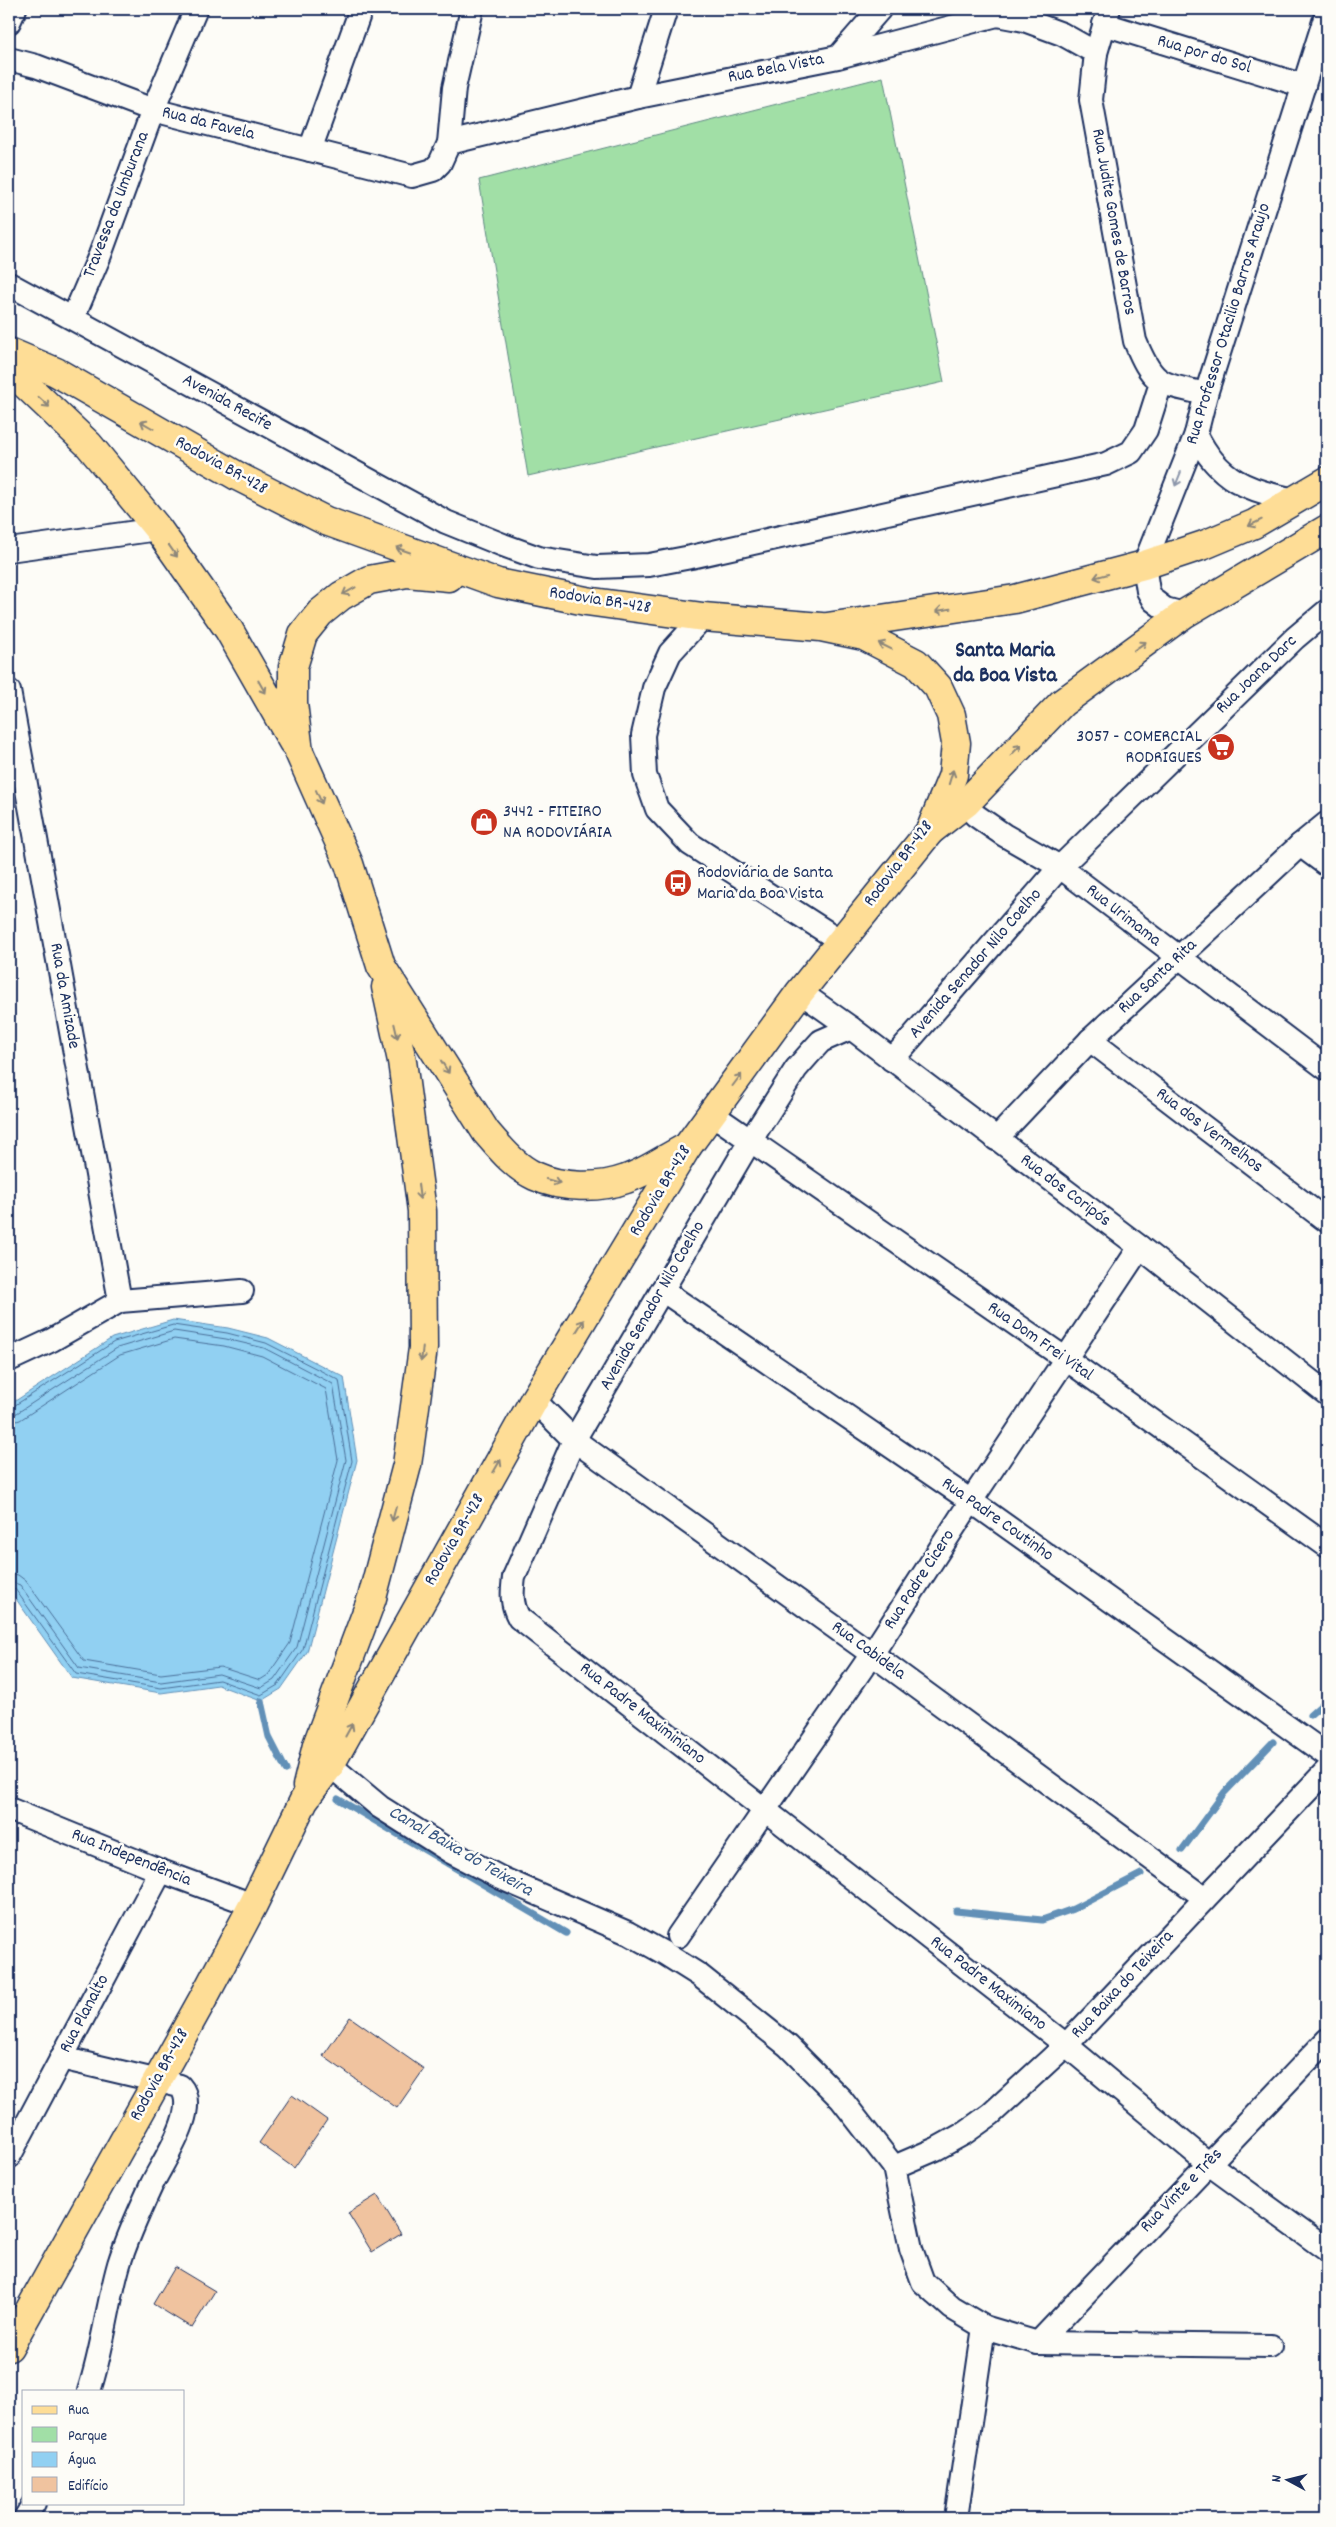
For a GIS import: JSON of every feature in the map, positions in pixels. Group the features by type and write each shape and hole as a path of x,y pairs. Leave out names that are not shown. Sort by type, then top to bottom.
{"main road":[{"name":"Rodovia BR-428","path":"9,352 56,372 239,477 326,521 498,582 586,601 703,617 821,627 864,636 916,663 938,687 951,714 956,743 953,774 930,831 839,940 687,1147 534,1400 330,1765 304,1800 253,1905 9,2347"},
{"path":"9,369 90,445 158,529 229,630 299,752 349,864 381,966 486,1132 504,1154 534,1176 565,1185 596,1185 626,1180 687,1147"},
{"path":"821,627 1015,599 1144,565 1204,545 1254,524 1327,482"},
{"path":"930,831 966,803 1062,702 1184,614 1327,529"},
{"path":"299,752 293,703 293,667 303,634 320,613 341,596 369,580 407,573 498,582"},
{"name":"Rodovia BR-428","path":"304,1800 317,1745 375,1588 407,1465 423,1348 422,1211 402,1061 381,966"}],"street":[{"path":"9,22 14,9"},
{"name":"Travessa da Umburana","path":"73,318 100,255 153,110 196,9"},
{"path":"310,150 361,9"},
{"path":"449,144 454,88 472,9"},
{"path":"638,97 666,9"},
{"path":"838,57 880,9"},
{"name":"Rua Bela Vista","path":"449,144 638,97 838,57 990,12 1024,20 1062,34 1096,53"},
{"name":"Rua Professor Otacilio Barros Araujo","path":"1144,565 1196,434 1206,394 1327,12"},
{"name":"Rua Judite Gomes de Barros","path":"1106,16 1096,53 1091,100 1135,341 1145,365 1161,383"},
{"name":"Rua por do Sol","path":"1106,16 1304,86"},
{"name":"Rua da Favela","path":"9,59 36,66 153,110 412,176 434,170 440,163 449,144"},
{"name":"Avenida Recife","path":"9,284 446,522 539,558 597,567 650,565 691,557 1106,464 1131,452 1146,430 1161,383"},
{"path":"1161,383 1206,394"},
{"path":"1196,434 1205,452 1216,467 1237,482 1263,494 1296,500"},
{"path":"9,550 158,529"},
{"path":"1144,565 1148,591 1153,600 1165,609 1184,614"},
{"name":"Rua Joana Darc","path":"1060,867 1295,638 1327,610"},
{"path":"703,617 670,652 654,688 643,735 645,775 657,809 690,844 839,940"},
{"name":"Rua da Amizade","path":"9,691 120,1302"},
{"name":"Rua Urimama","path":"966,803 975,816 1060,867 1327,1069"},
{"name":"Rua Santa Rita","path":"996,1138 1090,1040 1300,845 1327,823"},
{"path":"1300,845 1327,865"},
{"name":"Avenida Senador Nilo Coelho","path":"892,1060 1060,867"},
{"name":"Rua dos Coripós","path":"800,992 851,1028 1140,1247 1327,1394"},
{"name":"Avenida Senador Nilo Coelho","path":"520,1618 512,1598 514,1577 574,1440 750,1141 796,1069 821,1041 851,1028"},
{"name":"Rua dos Vermelhos","path":"1090,1040 1327,1221"},
{"name":"Rua Dom Frei Vital","path":"712,1114 1066,1359 1327,1546"},
{"name":"Rua Padre Cicero","path":"678,1936 872,1654 971,1500 1140,1247"},
{"name":"Rua Padre Coutinho","path":"662,1290 971,1500 1327,1755"},
{"path":"9,1360 52,1340 120,1302 242,1291"},
{"name":"Rua Cabidela","path":"534,1400 574,1440 872,1654 1205,1898"},
{"name":"Rua Padre Maximiniano","path":"520,1618 764,1809"},
{"path":"330,1765 380,1807 451,1852 501,1878 628,1933 699,1975 788,2046 841,2098 894,2167 911,2249 923,2282 952,2308 984,2326 1038,2343 1270,2346"},
{"name":"Rua Baixa do Teixeira","path":"894,2167 936,2149 963,2134 991,2114 1066,2045 1327,1770"},
{"name":"Rua Independência","path":"9,1809 161,1871 253,1905"},
{"name":"Rua Padre Maximiano","path":"764,1809 1066,2045 1209,2164 1327,2250"},
{"name":"Rua Planalto","path":"9,2157 161,1871"},
{"name":"Rua Vinte e Três","path":"1038,2343 1327,2040"},
{"path":"61,2058 180,2086 188,2101 186,2113 132,2230 119,2265 107,2327 89,2390"},
{"path":"956,2518 984,2326"},
{"path":"25,2518 33,2504"}],"green space":[{"path":"883,77 944,382 528,476 479,180"}],"water":[{"path":"173,1320 228,1328 268,1338 344,1377 357,1460 307,1652 281,1689 261,1701 218,1685 161,1693 72,1678 11,1592 9,1405 112,1338"}],"building":[{"path":"350,2017 424,2069 397,2108 323,2056"},
{"path":"292,2095 327,2120 294,2168 259,2143"},
{"path":"377,2195 401,2234 372,2252 348,2213"},
{"path":"175,2267 215,2291 192,2328 153,2304"}],"waterway":[{"name":"Canal Baixa do Teixeira","path":"1310,1715 1327,1700"},
{"name":"Canal Baixa do Teixeira","path":"261,1701 269,1737 286,1770"},
{"name":"Canal Baixa do Teixeira","path":"1182,1850 1224,1793 1273,1742"},
{"name":"Canal Baixa do Teixeira","path":"338,1799 566,1933"},
{"name":"Canal Baixa do Teixeira","path":"956,1911 1042,1920 1073,1909 1141,1874"}],"place":[{"name":"3057 - COMERCIAL RODRIGUES","path":"1221,747"},
{"name":"3442 - FITEIRO NA RODOVIÁRIA","path":"484,822"},
{"name":"Rodoviária de Santa Maria da Boa Vista","path":"678,883"}],"district":[{"name":"Santa Maria da Boa Vista","path":"1005,664"}]}
